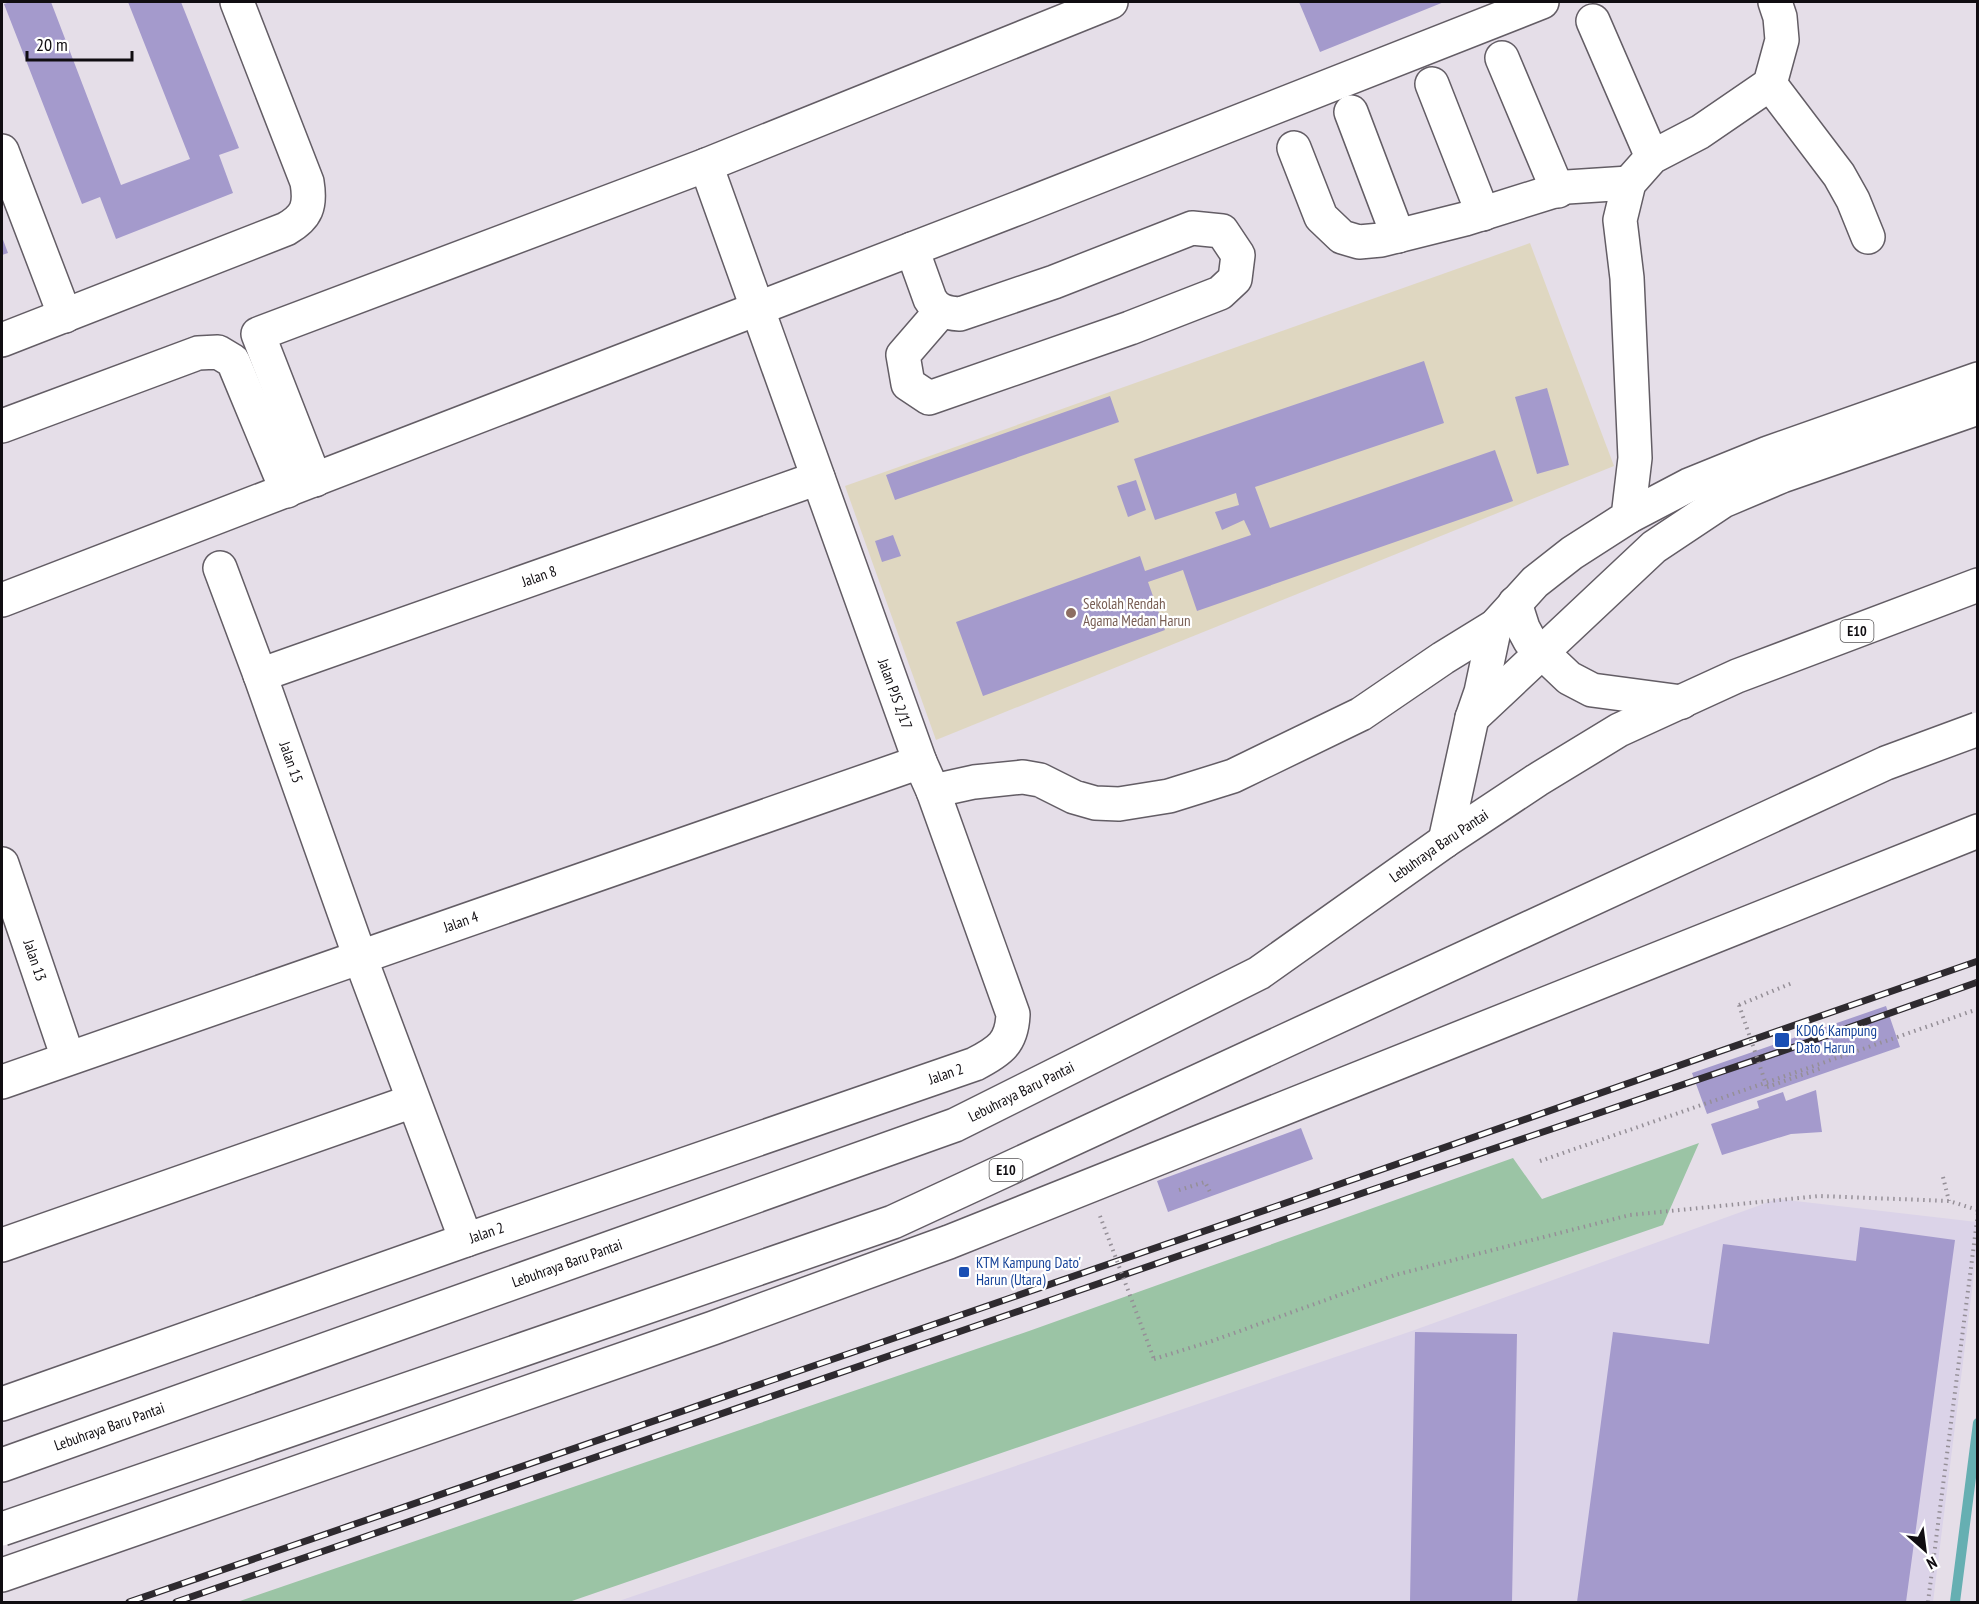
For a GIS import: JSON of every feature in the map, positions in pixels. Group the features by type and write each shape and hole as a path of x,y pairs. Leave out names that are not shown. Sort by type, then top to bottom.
{"main road":[{"path":"2,340 286,230 299,222 310,196 307,182 237,2"},
{"path":"301,485 258,334 706,165 1111,2"},
{"path":"2,600 912,249 1542,2"},
{"path":"1628,517 1635,458 1627,278 1620,220 1629,183 1652,157 1700,132 1770,84 1782,40 1780,17 1775,2"},
{"path":"1593,21 1652,157"},
{"path":"1502,58 1558,190"},
{"path":"1432,84 1483,214"},
{"path":"1770,84 1839,175 1853,200 1868,237"},
{"path":"1351,112 1398,236"},
{"path":"1294,148 1321,217 1342,237 1359,242 1381,240 1483,214 1567,187 1629,183"},
{"path":"2,151 65,316"},
{"name":"Jalan PJS 2/17","path":"706,165 1013,1014 1012,1031 1003,1046 994,1054 975,1064"},
{"path":"912,249 934,306 960,314 1192,228 1222,231 1238,255 1235,279 1220,292 1130,328 928,398 908,384 903,355 941,310"},
{"path":"2,426 198,353 218,352 233,361 301,485"},
{"path":"933,791 974,782 1023,777 1040,780 1074,797 1119,804 1169,796 1233,776 1361,714 1505,615 1535,582 1572,553 1628,517 1689,485 1768,453 1977,379"},
{"path":"1472,718 1654,547 1723,501 1782,476 1977,408"},
{"name":"Jalan 8","path":"260,675 818,478"},
{"name":"Jalan 15","path":"220,568 360,957 466,1240"},
{"name":"Lebuhraya Baru Pantai","path":"2,1465 955,1125 1259,973 1445,841 1537,780 1619,730 1737,676 1977,585"},
{"path":"1505,615 1523,628 1530,641 1569,678 1592,690 1682,702"},
{"path":"1445,841 1472,718 1505,615"},
{"name":"E10","path":"2,1529 892,1222 1886,763 1977,729"},
{"name":"Jalan 4","path":"2,1082 920,762"},
{"path":"2,1575 713,1328 949,1242 1977,831"},
{"name":"Jalan 13","path":"2,864 68,1058"},
{"name":"Jalan 2","path":"2,1404 975,1064"},
{"path":"2,1245 413,1101"}],"path":[{"path":"1792,983 1739,1005 1767,1087 1822,1068"},
{"path":"1540,1161 1977,1009"},
{"path":"1943,1178 1949,1201"},
{"path":"1174,1192 1205,1182 1210,1192"},
{"path":"1100,1216 1154,1359 1212,1341 1395,1275 1630,1215 1819,1196 1949,1201 1977,1211 1928,1602"}],"shaded area":[{"name":"Sekolah Rendah Agama Medan Harun","path":"1530,243 1614,466 936,740 845,486"},
{"path":"1777,1199 1977,1222 1977,1250 1933,1602 616,1602 1409,1332"}],"green space":[{"path":"1699,1143 1663,1225 569,1602 237,1602 1029,1331 1513,1158 1542,1199"}],"building":[{"path":"51,2 121,185 190,159 128,2 181,2 239,148 219,155 233,193 116,239 100,197 82,204 4,4"},
{"path":"1299,2 1444,2 1320,52"},
{"path":"2,237 8,253 2,255"},
{"path":"1424,361 1444,423 1255,487 1270,528 1495,450 1513,501 1197,611 1183,570 1148,582 1165,630 983,696 956,622 1140,556 1145,571 1251,535 1244,520 1222,530 1215,512 1239,505 1236,493 1155,520 1134,459"},
{"path":"1547,388 1569,465 1537,474 1515,397"},
{"path":"1110,396 1119,422 895,500 886,475"},
{"path":"1136,480 1146,510 1128,517 1117,486"},
{"path":"893,535 901,556 882,562 875,541"},
{"path":"1886,1006 1900,1047 1707,1114 1692,1073"},
{"path":"1816,1090 1822,1132 1791,1134 1722,1155 1711,1124 1759,1108 1757,1101 1783,1092 1786,1101"},
{"path":"1301,1128 1313,1159 1168,1212 1157,1181"},
{"path":"1860,1227 1955,1240 1906,1602 1577,1602 1613,1332 1709,1344 1723,1244 1856,1261"},
{"path":"1415,1332 1517,1334 1512,1602 1410,1602"}],"waterway":[{"path":"1955,1602 1978,1423"}],"railway":[{"path":"129,1602 1277,1206 1978,961"},
{"path":"176,1602 1978,982"}],"place":[{"name":"Sekolah Rendah Agama Medan Harun","path":"1071,613"},
{"name":"KD06 Kampung Dato Harun","path":"1782,1040"},
{"name":"KTM Kampung Dato' Harun (Utara)","path":"964,1272"}]}
